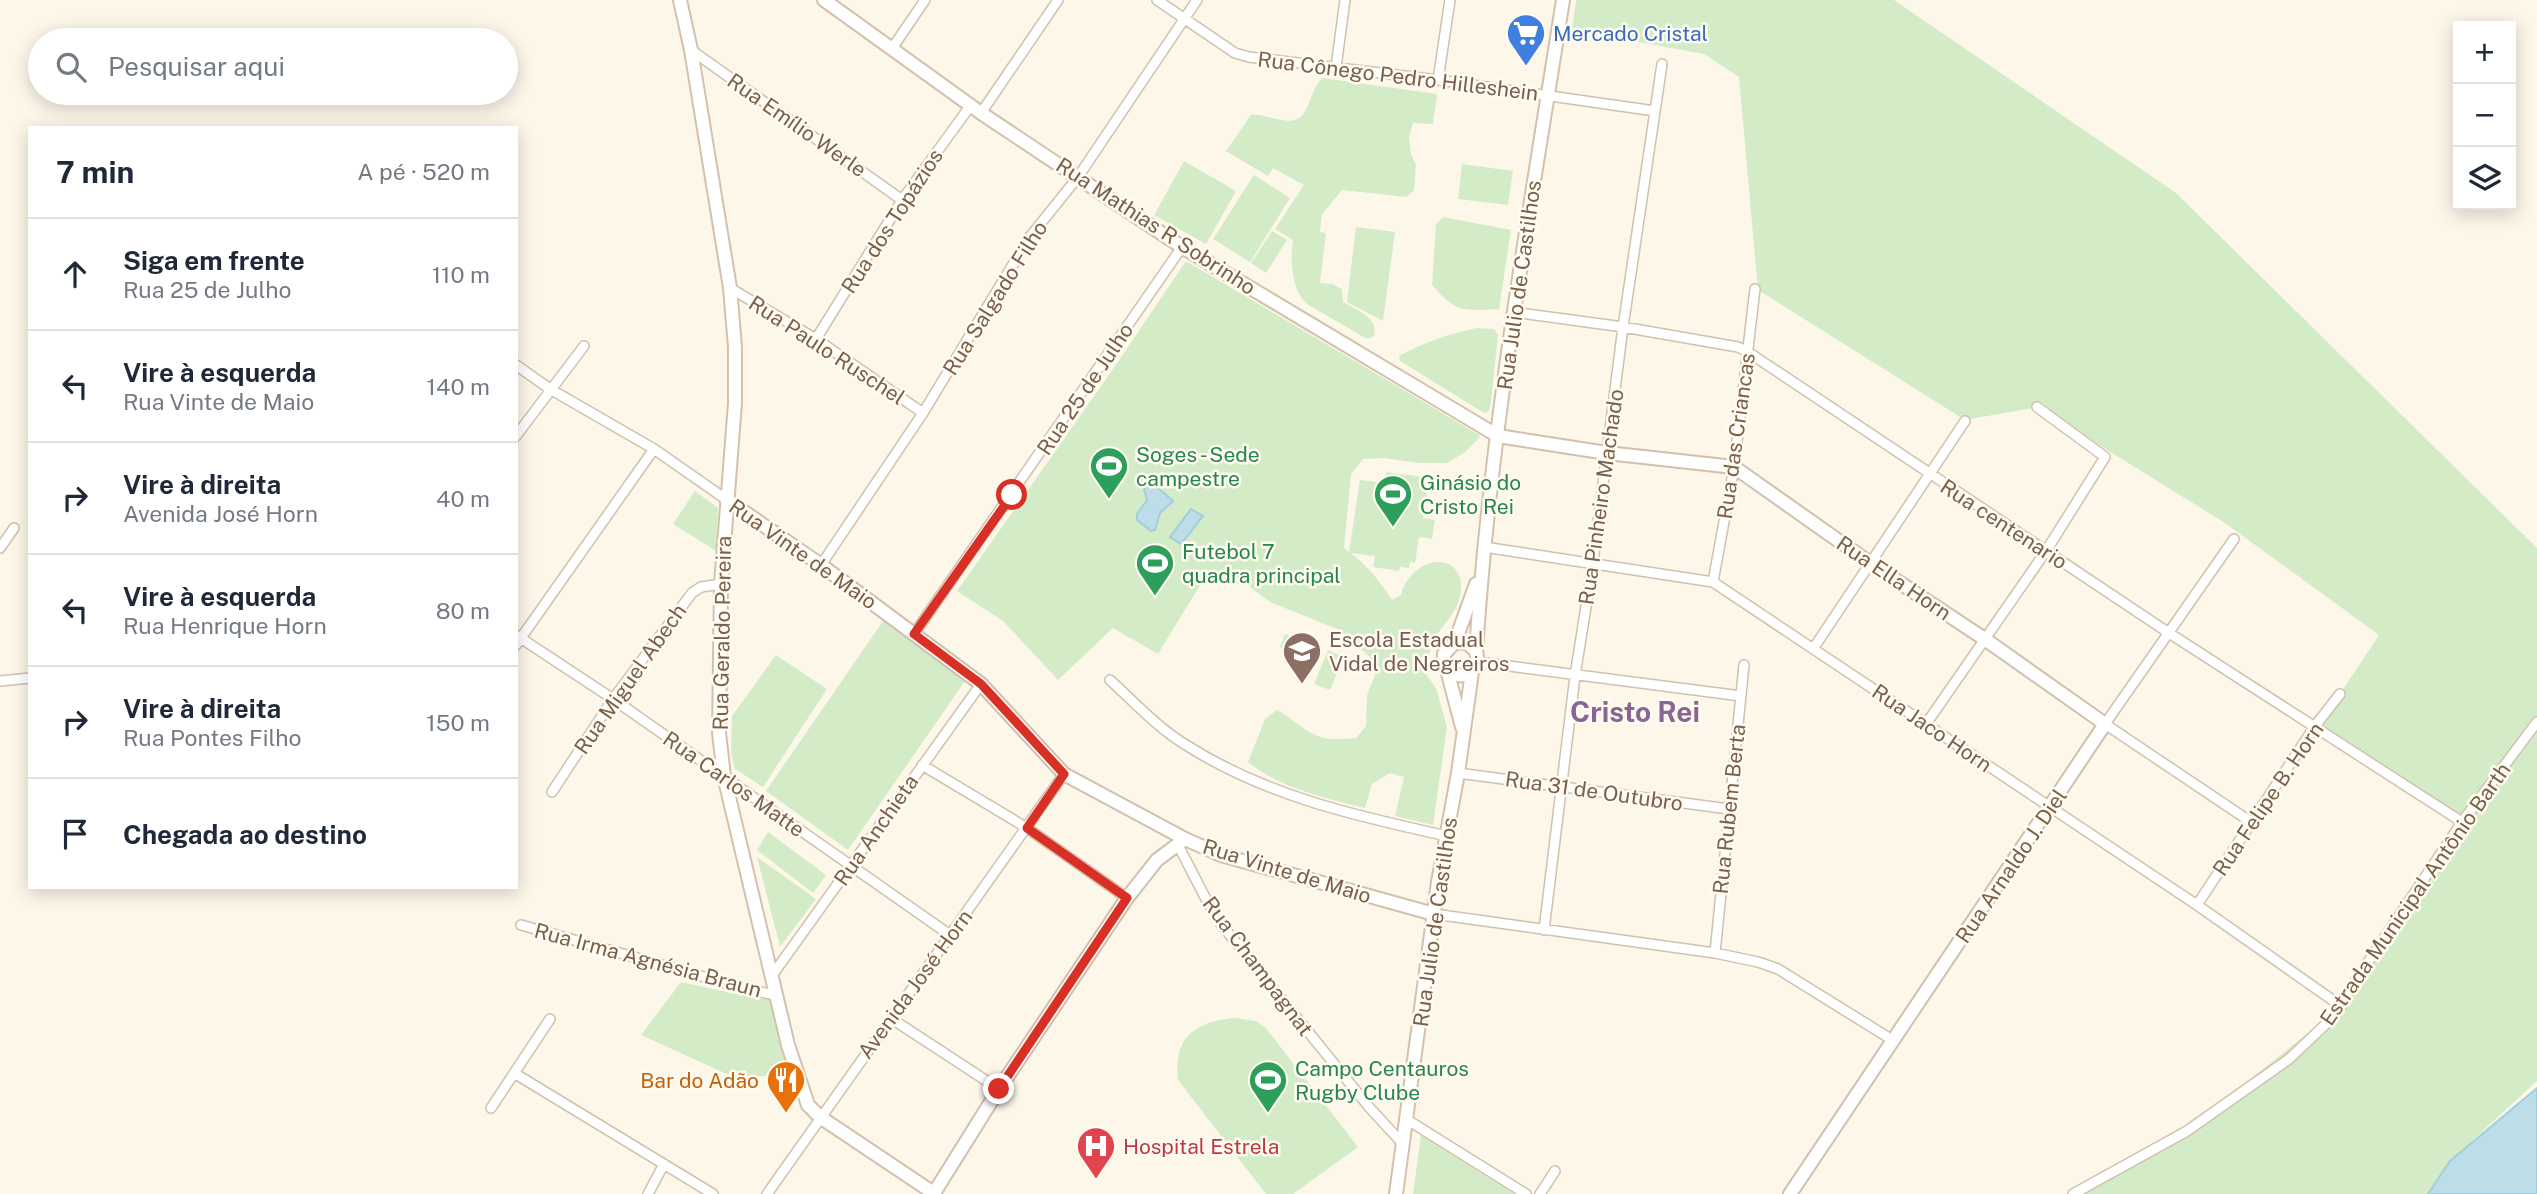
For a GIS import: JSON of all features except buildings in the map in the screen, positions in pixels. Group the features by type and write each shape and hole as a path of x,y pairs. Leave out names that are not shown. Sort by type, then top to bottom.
{"main road":[{"name":"Rua Geraldo Pereira","path":"680,0 691,50 730,288 735,347 735,402 721,584 719,733 723,776 771,976 808,1105 820,1117 934,1194"},
{"name":"Rua Mathias R Sobrinho","path":"824,0 976,109 1182,247 1498,436"},
{"name":"Rua Julio de Castilhos","path":"1396,1194 1434,914 1475,662 1481,571 1513,312 1563,0"},
{"name":"Rua Ella Horn","path":"1498,436 1608,453 1734,467 1870,564 1986,640 2105,724"},
{"name":"Rua Vinte de Maio","path":"727,500 821,565 981,684 1064,774 1182,842 1434,914"},
{"name":"Rua Julio de Castilhos","path":"1455,642 1481,571"},
{"path":"1455,642 1467,643 1475,662 1461,677 1455,676 1444,665 1444,654 1455,642"},
{"name":"Rua Julio de Castilhos","path":"1447,670 1463,732"},
{"name":"Rua Arnaldo J. Diel","path":"1790,1194 2105,724"},
{"path":"934,1194 999,1089 1127,898 1157,860 1182,842"}],"street":[{"path":"893,47 925,0"},
{"name":"Rua dos Topázios","path":"816,339 902,201 1058,0"},
{"name":"Rua Cônego Pedro Hilleshein","path":"1157,0 1235,53 1249,57 1438,80 1655,111"},
{"name":"Rua Salgado Filho","path":"821,565 923,413 1029,238 1078,177 1197,0"},
{"path":"1336,67 1345,0"},
{"path":"1438,80 1450,0"},
{"name":"Rua Emílio Werle","path":"691,50 902,201"},
{"name":"Rua Pinheiro Machado","path":"1544,930 1575,676 1662,64"},
{"name":"Rua 25 de Julho","path":"914,634 1182,247"},
{"name":"Rua Paulo Ruschel","path":"730,288 816,339 923,413"},
{"name":"Rua das Criancas","path":"1713,582 1734,467 1755,289"},
{"name":"Rua centenario","path":"1513,312 1623,327 1738,347 1748,352 2169,633 2462,822"},
{"path":"518,433 584,346"},
{"name":"Rua Vinte de Maio","path":"518,366 550,389 654,449 727,500"},
{"path":"1926,724 2046,551 2105,457 2037,407"},
{"path":"1813,649 1965,421"},
{"path":"518,640 654,449"},
{"path":"0,548 14,528"},
{"name":"Rua Arnaldo J. Diel","path":"2105,724 2234,539"},
{"name":"Rua Jaco Horn","path":"1484,547 1713,582 2197,905 2341,1006"},
{"name":"Rua Miguel Abech","path":"552,792 613,699 692,593 701,587 721,584"},
{"name":"Rua Carlos Matte","path":"518,640 613,699 950,935"},
{"path":"1475,662 1741,696"},
{"name":"Rua Rubem Berta","path":"1715,953 1744,665"},
{"path":"0,681 28,678"},
{"path":"1110,680 1185,745 1270,789 1344,813 1447,836"},
{"name":"Rua Anchieta","path":"771,976 981,684"},
{"name":"Rua Felipe B. Horn","path":"2197,905 2315,726 2340,694"},
{"name":"Estrada Municipal Antônio Barth","path":"2073,1194 2187,1131 2290,1059 2328,1023 2462,822 2537,722"},
{"name":"Rua Ella Horn","path":"2105,724 2251,822"},
{"path":"922,765 1027,828 1127,898"},
{"name":"Rua 31 de Outubro","path":"1458,773 1729,809"},
{"name":"Avenida José Horn","path":"767,1194 1064,774"},
{"name":"Rua Champagnat","path":"1182,842 1207,901 1221,924 1369,1107 1403,1144"},
{"name":"Rua Vinte de Maio","path":"1434,914 1715,953 1758,962 1777,969 1894,1041"},
{"name":"Rua Irma Agnésia Braun","path":"521,925 776,995"},
{"path":"892,1018 999,1089"},
{"path":"491,1108 550,1019"},
{"path":"514,1073 713,1194"},
{"path":"1406,1119 1526,1194"},
{"path":"648,1194 664,1164"},
{"path":"1540,1194 1556,1171"}],"green space":[{"path":"1576,0 1894,0 2176,193 2537,548 2537,1081 2450,1161 2428,1194 2073,1194 2187,1131 2341,1006 2462,823 2315,726 2379,635 2225,523 2038,407 1965,420 1758,290 1739,77 1704,54 1572,30"},
{"path":"1322,78 1437,94 1433,124 1413,123 1409,137 1411,154 1416,165 1414,190 1407,197 1342,190 1322,214 1320,232 1326,233 1320,283 1332,284 1342,289 1343,302 1370,319 1375,329 1374,336 1367,339 1307,304 1298,290 1292,265 1293,240 1275,229 1304,185 1273,168 1268,176 1226,151 1251,115 1286,121 1299,118"},
{"path":"1184,161 1236,191 1206,244 1154,215"},
{"path":"1462,164 1513,171 1508,205 1458,199"},
{"path":"1254,175 1290,198 1250,262 1213,239"},
{"path":"1443,217 1511,230 1499,309 1461,308 1448,301 1432,285 1436,224"},
{"path":"1356,227 1395,232 1383,321 1347,302"},
{"path":"1272,231 1287,240 1266,273 1251,263"},
{"path":"1186,261 1481,436 1465,452 1447,463 1363,459 1351,474 1344,548 1349,552 1360,480 1384,483 1386,472 1423,477 1421,491 1427,492 1423,518 1435,520 1432,539 1419,537 1415,563 1410,562 1409,568 1400,567 1399,571 1373,567 1375,556 1350,553 1368,568 1392,600 1401,595 1406,582 1425,565 1445,563 1453,567 1459,576 1461,588 1458,602 1434,640 1425,673 1436,688 1447,727 1433,825 1395,816 1404,777 1390,773 1372,784 1365,808 1289,786 1248,762 1265,719 1277,710 1310,733 1325,738 1356,738 1366,726 1367,695 1375,675 1370,657 1337,629 1270,602 1249,586 1214,580 1207,574 1158,654 1113,628 1058,680 1003,621 957,591"},
{"path":"1477,328 1494,329 1498,335 1491,402 1489,411 1484,413 1400,361 1399,356 1437,339"},
{"path":"695,491 718,508 716,551 673,524"},
{"path":"883,621 965,681 848,850 766,791"},
{"path":"1285,634 1307,642 1302,655 1280,647"},
{"path":"1328,650 1344,657 1330,690 1314,684"},
{"path":"776,655 827,689 763,787 735,769 731,752 732,716"},
{"path":"768,832 826,875 813,893 757,850"},
{"path":"757,857 816,899 780,947"},
{"path":"681,982 770,999 789,1077 729,1075 641,1035"},
{"name":"Campo Centauros Rugby Clube","path":"1234,1018 1256,1021 1266,1028 1358,1147 1293,1194 1266,1194 1178,1080 1179,1053 1190,1034 1208,1023"},
{"path":"1421,1135 1509,1191 1514,1194 1413,1194"}],"water":[{"path":"1149,484 1173,501 1160,513 1155,530 1151,531 1137,520 1137,514 1147,500 1144,489"},
{"path":"1191,509 1203,516 1181,544 1170,537"},
{"path":"2537,1088 2537,1194 2428,1194 2450,1161"}],"place":[{"name":"Mercado Cristal","path":"1526,67"},
{"name":"Soges - Sede campestre","path":"1109,500"},
{"name":"Ginásio do Cristo Rei","path":"1393,528"},
{"name":"Futebol 7 quadra principal","path":"1155,597"},
{"name":"Escola Estadual Vidal de Negreiros","path":"1302,685"},
{"name":"Bar do Adão","path":"786,1114"},
{"name":"Campo Centauros Rugby Clube","path":"1268,1114"},
{"name":"Hospital Estrela","path":"1096,1180"}],"district":[{"name":"Cristo Rei","path":"1635,711"}],"route":[{"path":"999,1089 1127,898 1027,828 1064,774 981,684 914,634 1012,495"}]}
